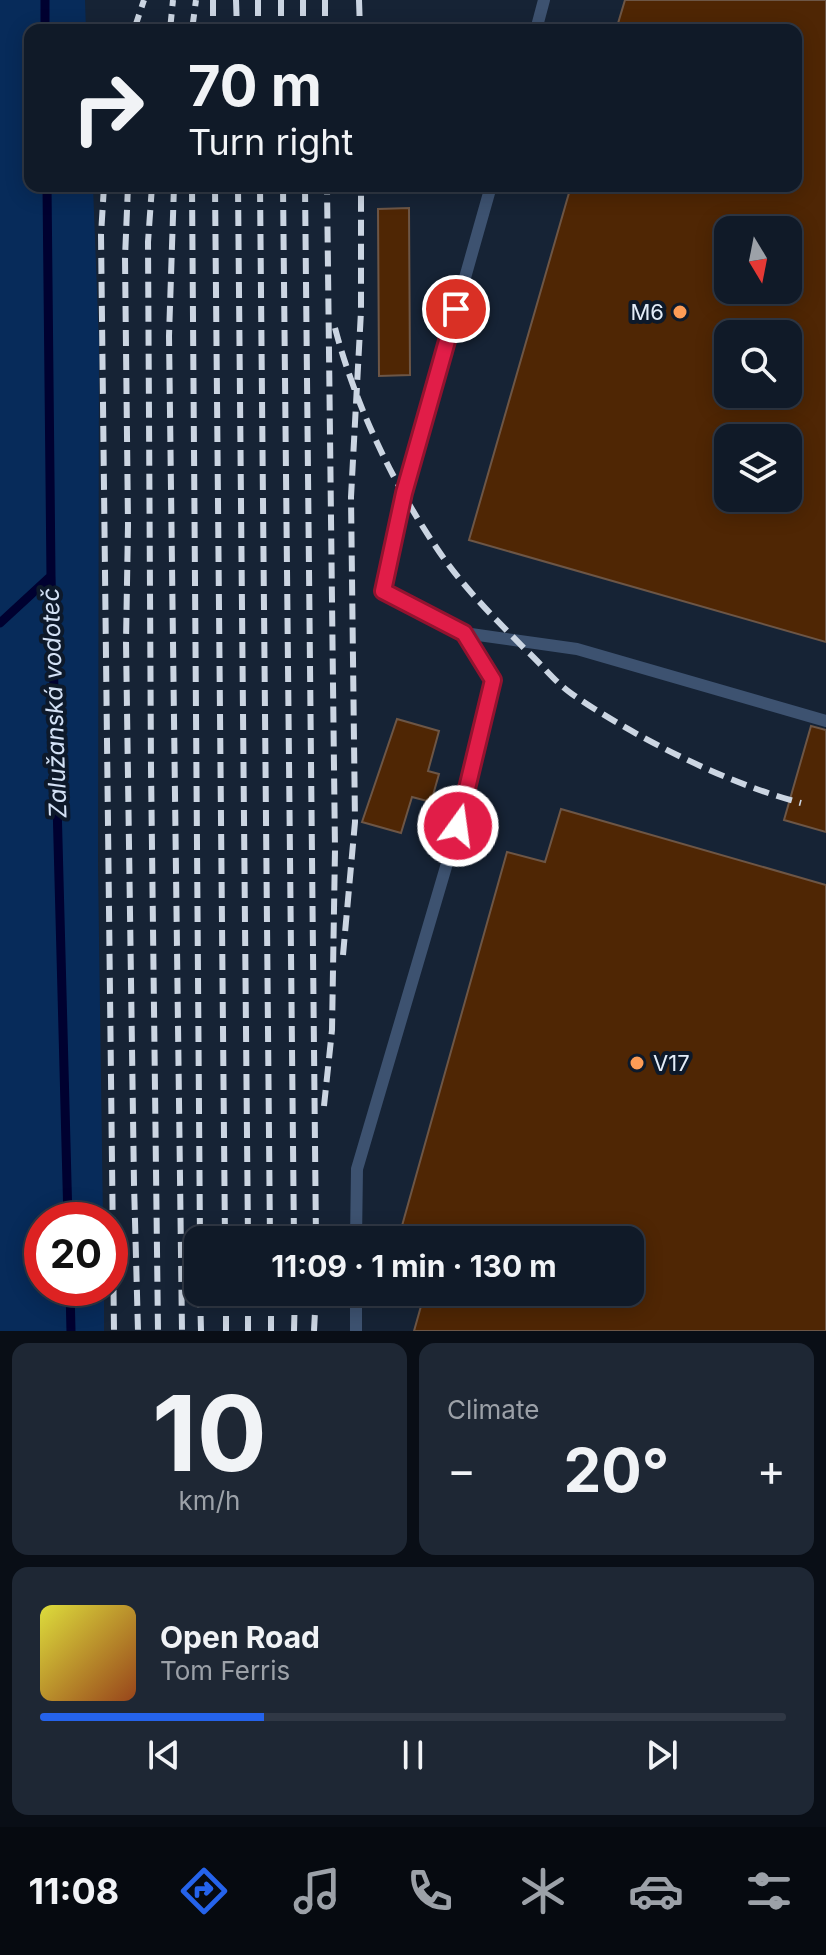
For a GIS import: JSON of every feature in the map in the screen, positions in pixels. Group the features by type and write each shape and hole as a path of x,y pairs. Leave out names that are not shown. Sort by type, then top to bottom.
{"lane":[{"path":"538,24 544,0"},
{"path":"489,192 404,493 383,591 464,633 577,649 826,721"},
{"path":"356,1226 357,1169 458,826 493,680 464,633"},
{"path":"356,1306 356,1331"}],"shaded area":[{"path":"0,0 85,0 86,24 24,24 24,192 93,192 99,344 98,866 103,1202 24,1202 24,1306 104,1306 104,1331 0,1331"}],"building":[{"name":"M6","path":"625,0 826,0 826,642 469,540 569,192 802,192 802,24 618,24"},
{"path":"409,208 410,375 379,376 378,209"},
{"path":"397,719 439,731 428,771 439,774 431,802 412,797 401,833 362,822"},
{"path":"811,726 826,730 826,832 784,820"},
{"name":"V17","path":"561,809 826,885 826,1331 414,1331 421,1306 644,1306 644,1226 402,1226 507,852 545,862"}],"waterway":[{"name":"Zalužanská vodoteč","path":"45,0 45,24"},
{"name":"Zalužanská vodoteč","path":"47,192 51,576 68,1202"},
{"path":"0,623 51,576"},
{"name":"Zalužanská vodoteč","path":"70,1306 71,1331"}],"railway":[{"path":"136,24 144,0"},
{"path":"171,24 173,0"},
{"path":"193,24 196,0"},
{"path":"213,0 213,24"},
{"path":"236,0 237,24"},
{"path":"258,0 258,24"},
{"path":"281,0 281,24"},
{"path":"303,0 303,24"},
{"path":"325,0 325,24"},
{"path":"359,0 360,24"},
{"path":"104,192 101,235 114,1331"},
{"path":"128,192 125,258 126,642 138,1331"},
{"path":"152,192 148,242 158,1331"},
{"path":"174,192 169,336 182,1331"},
{"path":"192,192 200,1226"},
{"path":"215,192 225,1226"},
{"path":"238,192 248,1226"},
{"path":"260,192 270,1226"},
{"path":"283,192 294,1226"},
{"path":"305,192 316,1226"},
{"path":"324,1106 332,1030 335,850 327,192"},
{"path":"343,955 355,822 351,497 361,311 361,192"},
{"path":"335,328 376,442 420,522 468,588 555,679 566,690 624,727 682,758 743,784 801,803"},
{"path":"200,1306 201,1331"},
{"path":"226,1306 226,1331"},
{"path":"248,1306 248,1331"},
{"path":"271,1306 271,1331"},
{"path":"294,1331 295,1306"},
{"path":"314,1331 315,1306"}],"place":[{"name":"M6","path":"680,312"},
{"name":"V17","path":"637,1063"}],"route":[{"path":"456,309 404,493 383,591 464,633 493,680 458,826"}]}
